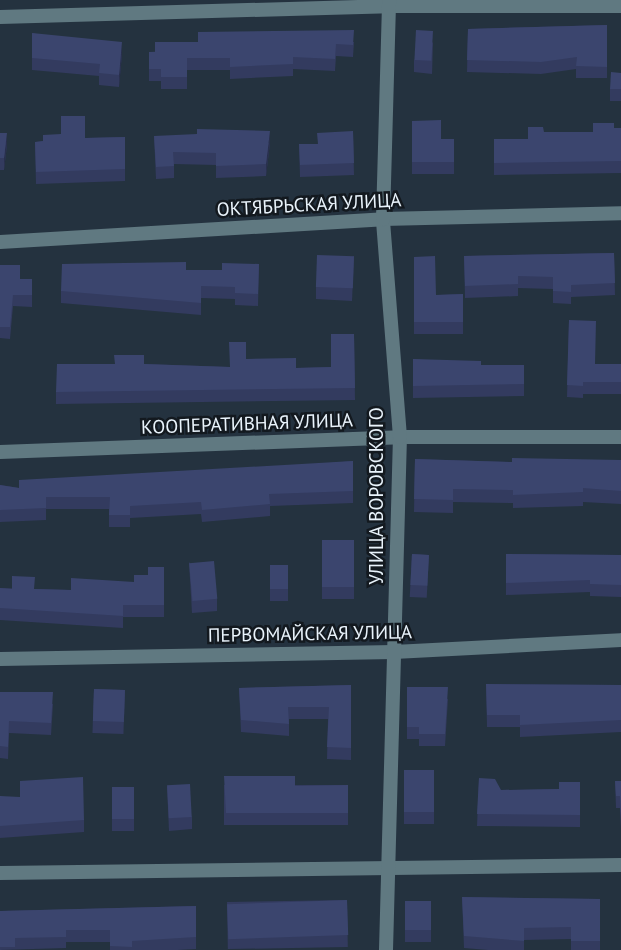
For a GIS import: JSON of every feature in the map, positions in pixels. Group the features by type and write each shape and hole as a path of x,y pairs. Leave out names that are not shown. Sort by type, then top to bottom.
{"street":[{"path":"0,17 389,3 621,6"},
{"name":"УЛИЦА ВОРОВСКОГО","path":"386,950 400,437 383,219 389,3"},
{"name":"ОКТЯБРЬСКАЯ УЛИЦА","path":"0,242 383,219 621,213"},
{"name":"КООПЕРАТИВНАЯ УЛИЦА","path":"0,452 400,437 621,437"},
{"name":"ПЕРВОМАЙСКАЯ УЛИЦА","path":"0,659 394,652 621,640"},
{"path":"0,873 621,865"}],"building":[{"path":"607,25 607,67 576,66 577,57 541,62 467,60 468,29"},
{"path":"354,30 353,45 336,44 335,59 293,57 293,64 230,67 230,58 187,58 187,77 161,77 161,69 149,69 149,52 155,52 155,42 198,42 198,32"},
{"path":"416,30 433,31 431,61 414,60"},
{"path":"32,33 122,42 119,75 99,73 100,64 32,58"},
{"path":"611,72 621,73 621,89 610,89"},
{"path":"61,116 85,116 85,138 125,137 125,169 36,172 35,142 43,141 43,135 61,134"},
{"path":"441,120 441,139 454,139 454,162 412,162 412,121"},
{"path":"593,123 614,123 614,128 621,128 621,161 494,163 494,139 528,139 528,127 543,127 544,132 593,132"},
{"path":"197,129 270,131 266,164 216,166 216,153 173,152 174,166 156,167 154,136 197,134"},
{"path":"353,131 354,163 300,165 299,144 318,144 317,133"},
{"path":"0,133 7,133 4,158 0,158"},
{"path":"614,253 615,283 571,285 571,292 553,291 553,277 518,276 518,284 465,286 464,256"},
{"path":"317,255 354,256 353,288 316,287"},
{"path":"435,256 436,295 463,294 463,322 414,322 414,257"},
{"path":"186,262 186,270 222,270 222,263 259,264 258,294 235,293 235,287 201,286 201,303 61,291 62,264"},
{"path":"0,265 20,265 20,279 32,279 32,295 13,295 10,327 0,327"},
{"path":"569,320 596,321 595,364 621,364 621,382 583,382 583,386 567,385"},
{"path":"331,334 354,334 355,388 56,392 57,364 115,364 114,355 144,355 144,364 230,367 229,342 246,342 246,359 296,358 296,368 331,367"},
{"path":"413,359 481,361 481,365 524,365 524,384 413,386"},
{"path":"512,458 621,460 621,491 583,488 583,492 513,495 513,490 453,489 453,500 414,499 415,459 512,462"},
{"path":"353,461 353,491 269,494 270,504 202,510 201,502 130,506 130,515 109,515 110,497 46,497 46,508 0,510 0,485 19,488 19,480"},
{"path":"322,540 354,540 354,587 322,587"},
{"path":"412,554 429,555 427,586 410,585"},
{"path":"506,554 621,555 621,585 590,584 590,580 506,583"},
{"path":"214,561 217,599 192,601 189,563"},
{"path":"270,565 288,565 288,589 270,589"},
{"path":"148,567 164,567 164,605 123,605 123,616 0,608 0,588 12,589 12,576 35,577 34,589 71,590 71,578 134,582 134,575 148,575"},
{"path":"486,684 621,685 621,720 520,725 520,715 487,715"},
{"path":"351,685 351,748 327,747 329,707 288,707 289,724 241,720 239,688"},
{"path":"407,687 448,687 445,734 419,734 419,727 407,727"},
{"path":"94,689 125,690 124,722 93,721"},
{"path":"0,692 53,692 51,723 9,721 8,747 0,746"},
{"path":"404,770 434,770 434,812 404,812"},
{"path":"224,776 295,776 295,786 348,785 348,813 226,813"},
{"path":"83,777 84,820 0,826 0,796 20,797 20,781"},
{"path":"479,778 495,779 501,790 559,789 559,782 580,782 580,815 477,814"},
{"path":"615,781 621,781 621,817 620,796 616,796"},
{"path":"190,784 192,817 169,818 167,785"},
{"path":"112,787 134,787 134,819 112,819"},
{"path":"462,897 600,899 600,941 571,941 571,927 524,928 524,941 464,936"},
{"path":"347,900 348,935 228,939 227,904"},
{"path":"405,901 431,901 431,930 405,930"},
{"path":"196,906 196,937 132,941 132,947 110,946 110,930 66,930 66,937 15,938 15,947 0,947 0,911"}]}
